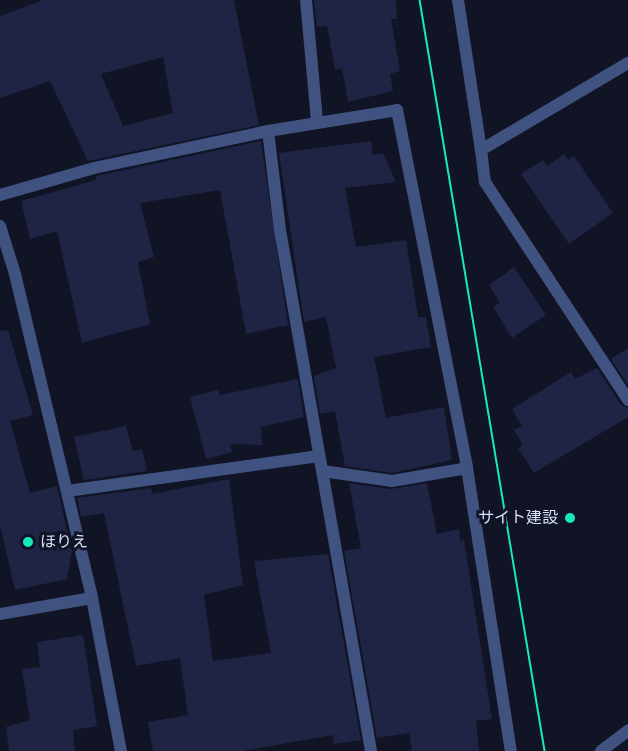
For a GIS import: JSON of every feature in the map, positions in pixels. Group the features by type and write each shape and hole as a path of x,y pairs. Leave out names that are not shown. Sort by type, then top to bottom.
{"street":[{"path":"306,0 316,121"},
{"path":"458,0 485,182 628,400"},
{"path":"481,150 628,63"},
{"path":"0,195 94,168 316,121 397,110 467,468 511,751"},
{"path":"268,131 273,187 371,751"},
{"path":"0,226 92,598 121,751"},
{"path":"67,491 318,456"},
{"path":"322,471 392,481 467,468"},
{"path":"0,614 92,598"},
{"path":"601,751 628,731"}],"building":[{"path":"43,0 234,0 259,125 88,161 50,81 0,98 0,16","holes":["163,57 173,113 123,126 101,74"]},
{"path":"314,0 396,0 397,19 391,19 400,71 390,74 393,91 348,102 342,68 335,70 327,26 317,27"},
{"path":"261,141 288,325 246,334 220,190 140,203 154,257 138,262 150,324 82,343 57,231 30,239 21,201 96,180 96,176"},
{"path":"371,141 373,155 383,153 396,182 345,188 356,247 406,240 418,317 426,317 431,347 374,357 386,418 444,407 452,460 392,473 345,466 335,411 320,414 314,376 336,368 326,317 304,322 279,153"},
{"path":"564,154 568,160 574,156 613,213 569,244 521,174 543,160 547,166"},
{"path":"514,267 546,315 512,338 493,307 500,303 489,285"},
{"path":"8,330 33,415 10,421 30,493 57,486 72,552 67,579 15,590 0,525 0,331"},
{"path":"628,348 628,385 611,359"},
{"path":"597,368 621,405 628,408 628,417 534,473 518,448 523,445 514,430 522,426 512,409 571,372 575,379"},
{"path":"298,379 304,417 261,427 262,445 230,444 232,452 206,459 190,397 218,390 220,395"},
{"path":"126,426 133,451 142,449 147,471 84,480 74,437"},
{"path":"229,479 243,585 204,595 213,661 271,653 254,561 328,554 361,740 334,744 333,735 242,751 153,751 148,722 188,715 180,658 136,666 104,513 81,517 77,498 151,488 152,494"},
{"path":"349,483 391,489 427,483 437,534 459,529 460,541 464,540 492,719 476,721 479,751 412,751 409,733 377,738 344,551 361,548"},
{"path":"83,635 97,726 73,730 75,751 9,751 6,727 30,720 22,669 40,667 37,642"}],"tram line":[{"path":"420,0 545,751"}],"place":[{"name":"サイト建設","path":"570,518"},
{"name":"ほりえ","path":"28,542"}]}
